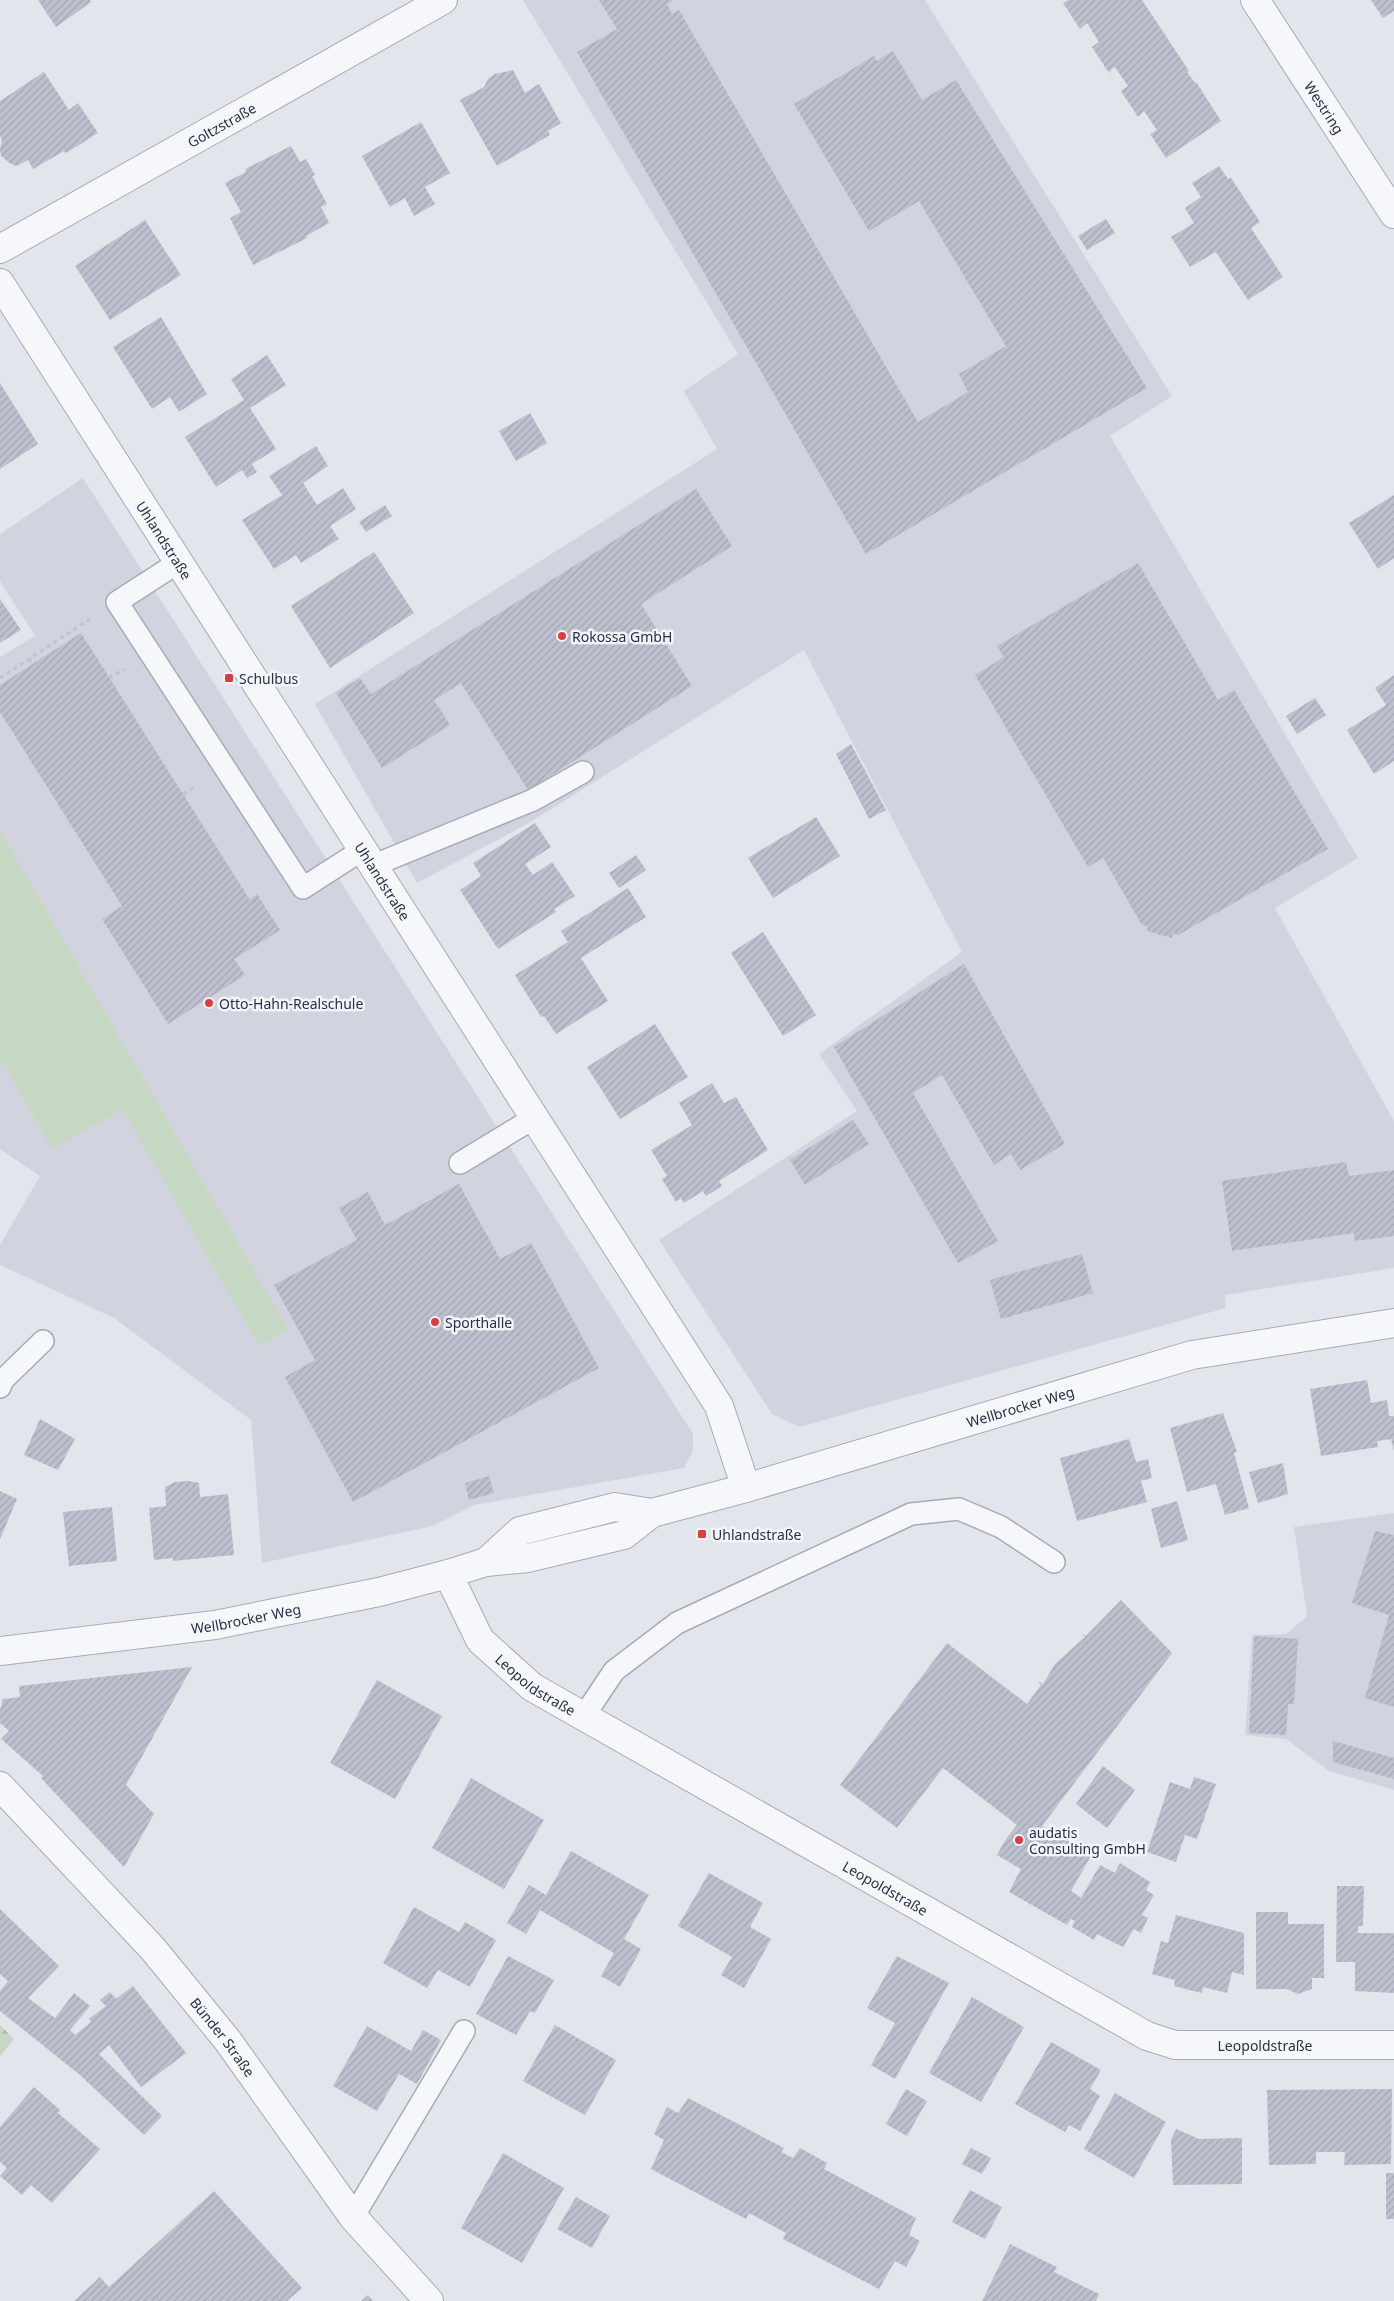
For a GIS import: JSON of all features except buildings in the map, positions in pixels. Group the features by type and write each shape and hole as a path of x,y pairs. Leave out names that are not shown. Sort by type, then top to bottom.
{"street":[{"name":"Goltzstraße","path":"0,249 443,0"},
{"name":"Westring","path":"1255,0 1394,214"},
{"name":"Uhlandstraße","path":"0,283 719,1406 746,1488"},
{"name":"Wellbrocker Weg","path":"0,1651 215,1625 379,1592 486,1562 520,1531 615,1507 652,1513 746,1488 1192,1355 1394,1324"},
{"name":"Leopoldstraße","path":"448,1574 480,1640 532,1687 1147,2036 1175,2045 1394,2045"},
{"name":"Bünder Straße","path":"0,1786 152,1949 203,2010 228,2041 353,2217 429,2301"}],"lane":[{"path":"179,562 117,602 303,888 367,858 533,800 583,772"},
{"path":"460,1163 534,1118"},
{"path":"0,1387 3,1380 43,1341"},
{"path":"584,1716 614,1671 677,1623 911,1514 959,1510 1001,1527 1054,1562"},
{"path":"353,2217 464,2031"}],"path":[{"path":"0,678 117,602"},
{"path":"28,659 35,663"},
{"path":"109,678 127,667"},
{"path":"183,794 203,783"}],"shaded area":[{"path":"523,0 925,0 1172,396 1110,436 1358,858 1275,908 1394,1121 1394,1268 1225,1295 1226,1308 799,1427 772,1414 659,1240 857,1111 819,1054 962,952 804,650 529,823 417,883 315,704 717,449 684,391 738,354"},
{"name":"Otto-Hahn-Realschule","path":"83,478 693,1434 693,1451 684,1468 474,1505 433,1526 262,1563 251,1420 114,1318 0,1265 0,1245 40,1176 0,1149 0,657 35,636 0,581 0,534"},
{"path":"1394,1513 1394,1790 1329,1771 1286,1739 1245,1735 1252,1635 1286,1634 1307,1616 1294,1527"}],"green space":[{"path":"0,830 288,1329 259,1346 122,1109 52,1149 3,1062 0,1063"},
{"path":"0,2025 14,2039 0,2056"}],"place":[{"name":"Rokossa GmbH","path":"562,636"},
{"name":"Schulbus","path":"229,678"},
{"name":"Otto-Hahn-Realschule","path":"209,1003"},
{"name":"Sporthalle","path":"435,1322"},
{"name":"Uhlandstraße","path":"702,1534"},
{"name":"audatis Consulting GmbH","path":"1019,1840"}]}
